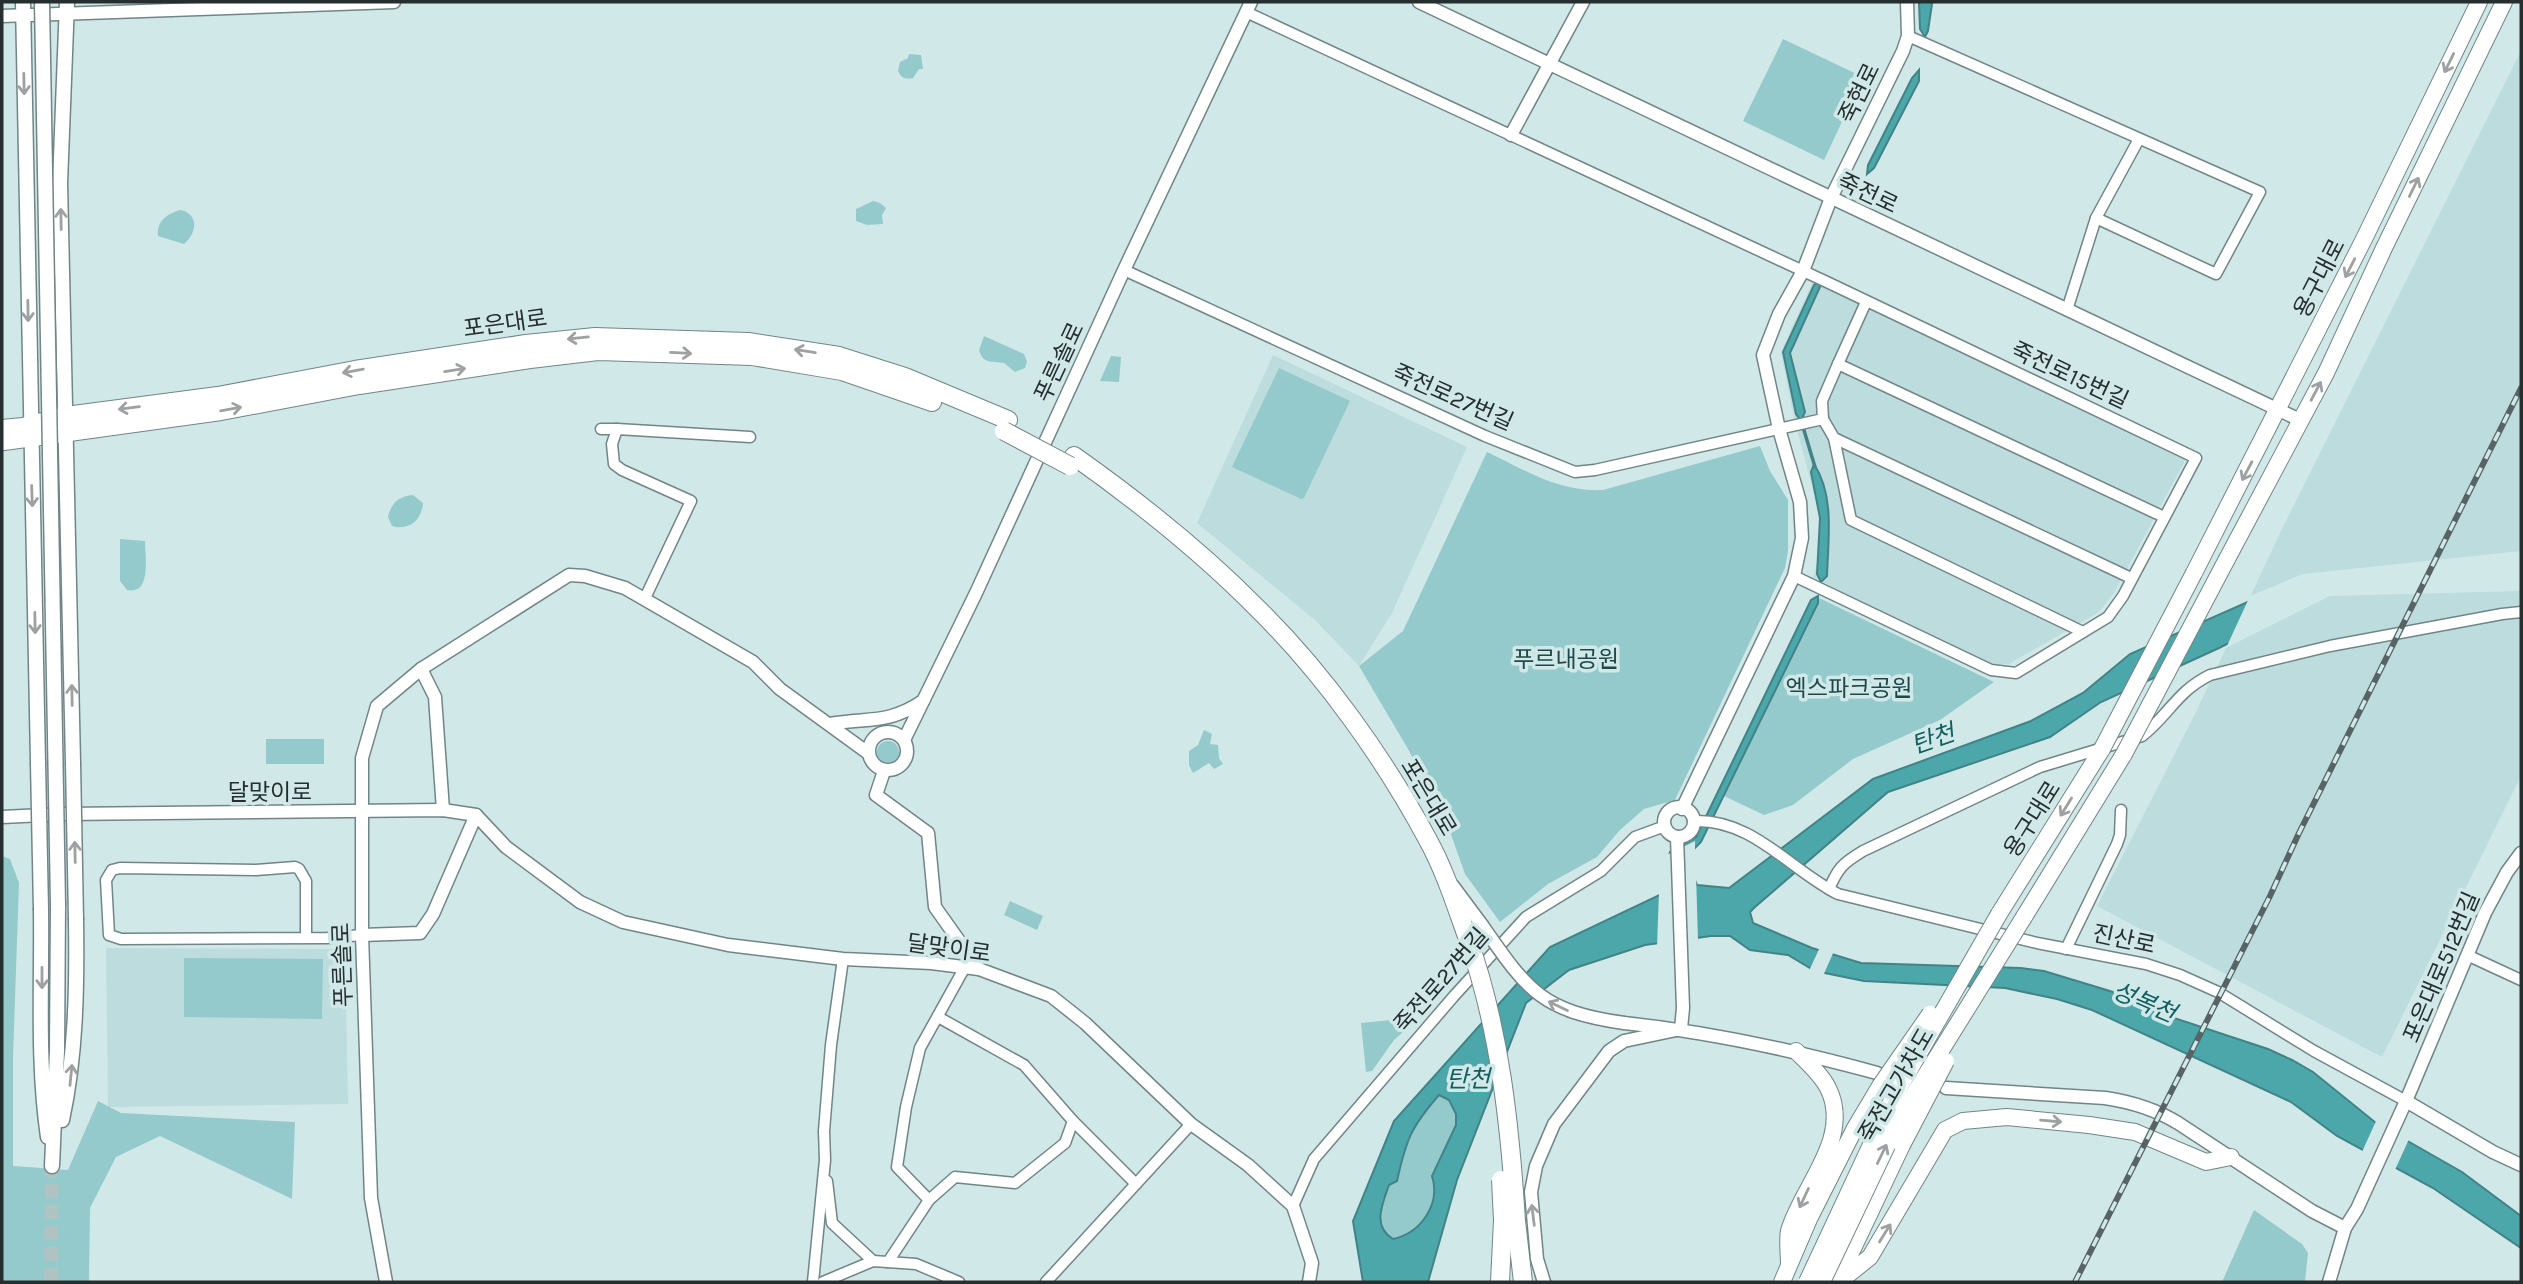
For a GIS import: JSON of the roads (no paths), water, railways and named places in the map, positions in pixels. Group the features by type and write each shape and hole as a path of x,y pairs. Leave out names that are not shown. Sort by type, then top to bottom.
{"highway":[{"name":"포은대로","path":"2,441 66,425 104,426 221,411 385,381 598,351 752,356 842,371 1006,426 1072,461 1185,541 1259,609 1310,666 1359,730 1430,842 1442,870 1463,941 1490,1076 1509,1221 1523,1282"},
{"name":"포은대로","path":"2,429 30,432"},
{"name":"포은대로","path":"1072,461 1177,549 1251,618 1302,674 1351,738 1414,838 1463,941"},
{"name":"포은대로","path":"1500,1282 1509,1221"}],"main road":[{"path":"42,2 58,905 57,1051 52,1166"},
{"name":"용구대로","path":"1999,914 2102,749 2279,410 2479,2"},
{"name":"용구대로","path":"2024,917 2124,754 2326,373 2504,2"},
{"path":"23,8 43,1105 52,1166"},
{"path":"52,1166 70,1083 77,972 60,183 67,8"},
{"path":"1784,1276 1825,1185 1855,1128 1880,1086 1999,914"},
{"name":"죽전고가차도","path":"1807,1282 1891,1102 1999,914"},
{"path":"1838,1282 1902,1145 2024,917"},
{"name":"죽전고가차도","path":"1822,1282 1903,1110 2024,917"},
{"path":"1784,1276 1788,1233 1831,1142 1834,1117 1833,1101 1828,1087 1796,1051"},
{"path":"1838,1282 1870,1257 1936,1141 1945,1130 1963,1121 2007,1117 2089,1125 2135,1132 2206,1162 2231,1157"}],"street":[{"path":"2,16 23,8 394,2"},
{"name":"죽전로","path":"1419,2 2301,420"},
{"path":"1511,135 1583,2"},
{"name":"죽현로","path":"1831,198 1908,36 1907,2"},
{"name":"죽전로15번길","path":"1248,7 1511,135 2196,458 2123,596 2108,617 2016,673 1991,670 1794,576"},
{"name":"푸른솔로","path":"904,740 976,593 1248,7"},
{"path":"1908,36 2260,192 2216,274 2096,218"},
{"path":"2067,310 2096,218 2138,139"},
{"path":"1682,809 1794,576 1802,538 1800,502 1779,429 1763,355 1779,313 1803,271 1831,198"},
{"name":"죽전로27번길","path":"1124,270 1485,436 1575,472 1595,470 1779,429"},
{"path":"1866,302 1822,401 1821,420 1834,438 1851,520 2083,632"},
{"path":"1838,364 2164,517"},
{"path":"1779,429 1821,420"},
{"path":"601,429 750,437"},
{"path":"617,429 612,444 614,464 691,500 645,598"},
{"path":"1834,438 2131,578"},
{"name":"푸른솔로","path":"386,1282 371,1198 362,935 362,758 377,706 421,669 569,575 585,576 625,588 645,598 753,662 780,689 868,753"},
{"path":"1834,891 1838,869 1845,861 2040,767 2142,736 2191,684 2210,676 2330,646 2521,612"},
{"path":"421,669 435,696 443,810"},
{"path":"830,724 875,721 906,713 923,701"},
{"path":"885,732 893,732 904,740 907,748 904,762 898,768 884,771 876,767 868,753 872,739 885,732"},
{"path":"884,771 876,795 928,833 935,907 979,969"},
{"path":"1677,844 1700,821 1690,811 1676,807 1668,812 1665,826 1677,844 1683,1008 1681,1029"},
{"name":"달맞이로","path":"2,817 443,810 476,815 506,847 580,902 623,922 728,945 979,969 1051,996 1085,1023 1191,1124 1248,1165 1293,1206 1312,1263 1309,1282"},
{"path":"2066,949 2117,844 2121,810"},
{"path":"306,938 306,881 295,867 256,870 120,868 113,870 106,880 109,935 114,938 306,938 420,933 433,914 476,815"},
{"name":"진산로","path":"1700,821 1724,823 1753,836 1834,891 1959,925 2146,964 2180,975 2218,992 2325,1057 2493,1152 2521,1165"},
{"name":"죽전로27번길","path":"1293,1206 1314,1159 1454,996 1526,917 1601,871 1635,836 1665,826"},
{"name":"포은대로512번길","path":"2345,1228 2357,1209 2395,1126 2501,882 2521,853"},
{"path":"1442,870 1512,967 1548,1002 1581,1016 1681,1029 1796,1051 1877,1073"},
{"path":"2467,955 2521,980"},
{"path":"843,958 831,1045 824,1130 825,1160 832,1223 873,1261"},
{"path":"929,1200 897,1167 906,1107 920,1048 965,967"},
{"path":"938,1017 1024,1065 1073,1121 1136,1184"},
{"path":"1544,1282 1537,1259 1531,1192 1536,1166 1554,1124 1609,1051 1624,1041 1681,1029"},
{"path":"1946,1088 2105,1098 2131,1102 2163,1114 2312,1211 2345,1228 2329,1282"},
{"path":"888,1262 929,1200 955,1177 1015,1183 1065,1143 1073,1121"},
{"path":"1046,1282 1191,1124"},
{"path":"813,1282 825,1160"},
{"path":"823,1282 873,1261 916,1264 960,1282"}],"water":[{"path":"1919,2 1932,4 1925,37 1920,29"},
{"path":"1919,70 1919,81 1874,168 1867,174 1868,165 1912,78"},
{"path":"1819,282 1820,287 1790,353 1805,412 1801,421 1796,414 1783,352 1814,285"},
{"path":"1814,464 1825,490 1829,519 1827,576 1821,582 1817,574 1820,518 1811,472"},
{"name":"탄천","path":"2304,577 2329,593 2219,648 2101,702 2050,737 1888,792 1755,907 1750,912 1753,923 1812,948 1861,963 2044,971 2123,995 2156,1012 2268,1049 2313,1072 2376,1123 2462,1172 2521,1216 2521,1248 2433,1188 2337,1136 2291,1102 2092,1010 2005,988 1864,981 1815,971 1788,955 1750,950 1730,936 1711,936 1645,945 1569,970 1526,1003 1457,1180 1428,1282 1363,1282 1353,1221 1394,1121 1550,947 1666,892 1664,880 1670,852 1696,837 1811,600 1818,596 1818,603 1701,842 1686,857 1697,885 1729,888 1873,779 2031,721 2083,693 2130,654","holes":["1439,1095 1449,1100 1456,1114 1456,1125 1432,1176 1434,1197 1431,1207 1412,1231 1393,1239 1383,1228 1380,1215 1389,1185 1397,1181 1407,1144 1422,1116"]}],"waterway":[{"path":"1803,427 1815,467"}],"tunnel":[{"path":"51,1282 52,1166"}],"railway":[{"path":"2075,1282 2270,896 2521,388"}],"park label":[{"name":"푸르내공원","path":"1566,659"},
{"name":"엑스파크공원","path":"1849,688"}],"water label":[{"name":"성복천","path":"2144,1002"}]}
